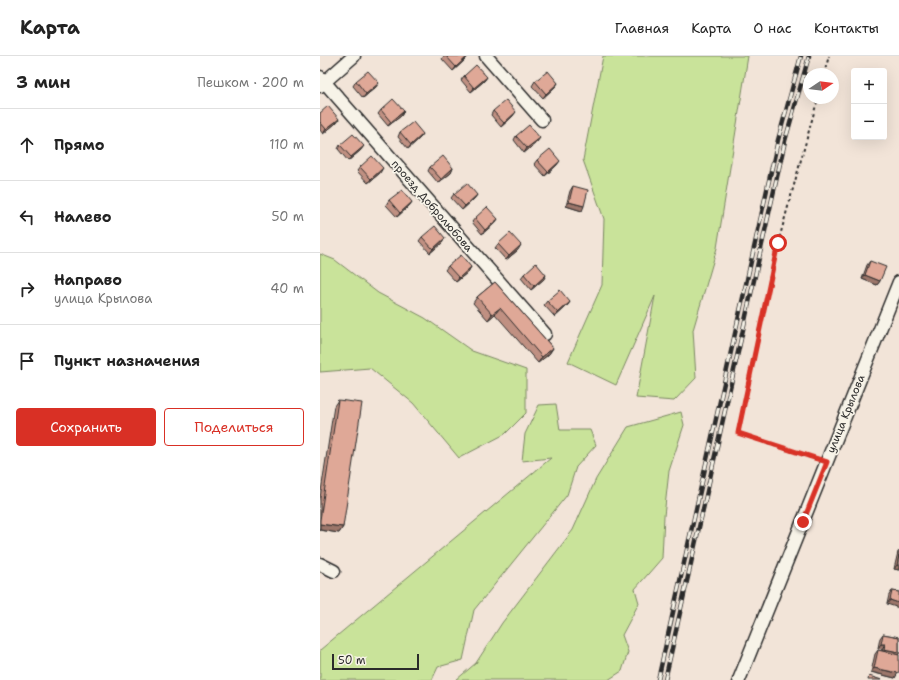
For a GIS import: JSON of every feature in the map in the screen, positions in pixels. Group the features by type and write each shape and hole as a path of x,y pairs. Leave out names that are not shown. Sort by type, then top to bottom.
{"street":[{"path":"321,82 354,56"},
{"path":"486,56 542,120"},
{"name":"проезд Добролюбова","path":"321,82 544,334"},
{"name":"улица Крылова","path":"739,680 899,282"},
{"path":"320,564 334,571"}],"path":[{"path":"826,68 829,56"},
{"path":"816,104 778,243 738,433 827,462"}],"green space":[{"path":"603,56 748,56 717,248 693,330 696,378 674,401 636,398 655,296 616,385 568,362 602,285 604,219 583,160"},
{"path":"320,254 335,260 378,293 425,318 472,351 526,370 526,413 505,434 459,458 413,403 370,368 320,372"},
{"path":"556,404 560,430 590,430 596,445 576,467 567,495 474,610 463,660 438,667 432,680 320,680 320,650 551,458 522,461 525,434 539,405"},
{"path":"681,412 684,425 669,471 664,516 662,558 635,589 639,603 622,635 628,652 622,671 608,680 456,680 476,663 502,623 573,530 596,479 628,427"}],"building":[{"path":"446,56 468,56 456,67"},
{"path":"476,65 487,77 474,88 464,76"},
{"path":"368,71 379,83 366,94 356,81"},
{"path":"548,71 558,83 546,94 535,81"},
{"path":"393,99 404,111 391,122 381,110"},
{"path":"506,100 516,112 504,123 493,111"},
{"path":"328,106 339,119 326,129 320,122 320,113"},
{"path":"413,122 423,134 411,145 400,132"},
{"path":"529,125 540,138 527,148 516,136"},
{"path":"353,134 364,146 351,157 340,145"},
{"path":"550,149 560,161 548,172 537,160"},
{"path":"372,156 383,168 371,179 360,167"},
{"path":"443,156 453,168 441,179 430,167"},
{"path":"467,183 477,195 465,206 454,194"},
{"path":"573,186 588,190 584,206 569,202"},
{"path":"402,190 412,202 400,213 389,200"},
{"path":"487,207 498,219 485,230 475,218"},
{"path":"435,226 445,238 433,249 422,237"},
{"path":"510,233 521,245 509,256 498,244"},
{"path":"461,255 471,267 459,278 448,266"},
{"path":"870,261 886,267 880,281 865,275"},
{"path":"536,263 546,275 534,286 524,274"},
{"path":"495,282 553,348 542,357 500,308 492,314 477,297"},
{"path":"560,290 570,302 558,313 547,301"},
{"path":"338,400 362,403 343,527 320,524"},
{"path":"892,591 899,592 899,603 890,600"},
{"path":"883,634 899,637 899,652 884,649 885,644 881,644"},
{"path":"878,650 899,655 898,673 874,668"},
{"path":"869,676 882,680 868,680"}],"railway":[{"path":"658,680 778,140 801,56"},
{"path":"665,680 785,141 809,56"}],"route":[{"path":"778,243 738,433 827,462 803,522"}]}
